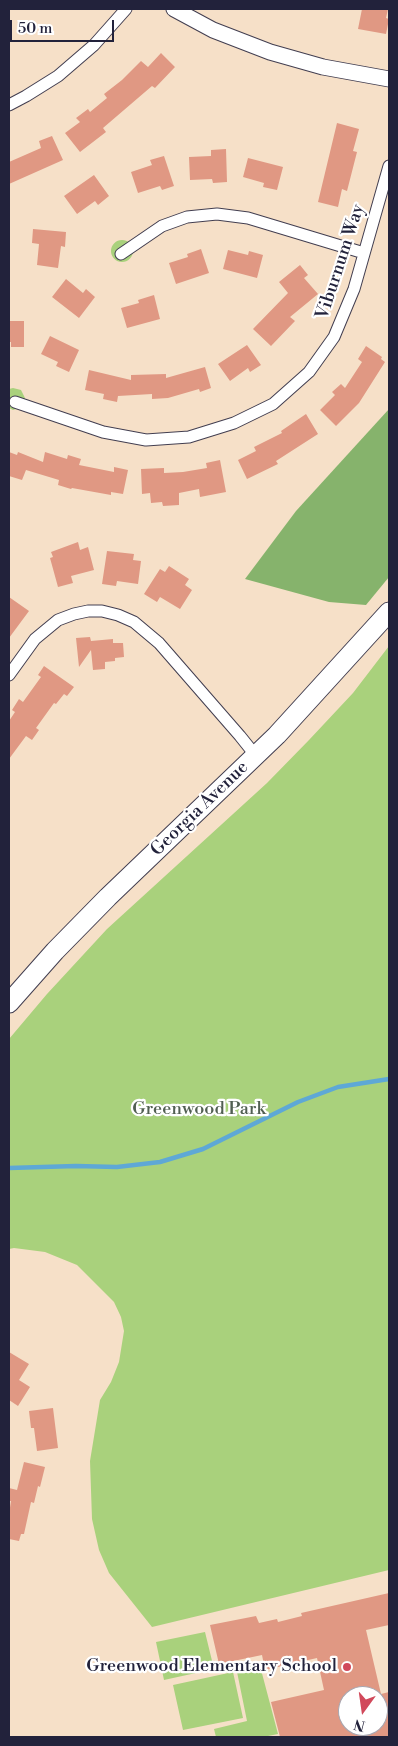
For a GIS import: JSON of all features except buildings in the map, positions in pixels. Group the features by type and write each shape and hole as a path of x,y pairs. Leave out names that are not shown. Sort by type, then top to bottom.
{"main road":[{"name":"Georgia Avenue","path":"9,1003 55,951 108,897 256,756 389,612"}],"street":[{"path":"9,105 58,76 94,45 126,9"},
{"path":"174,9 213,30 270,52 323,67 389,79"},
{"name":"Viburnum Way","path":"15,402 102,432 146,440 189,437 234,423 273,404 309,372 334,338 354,289 389,166"},
{"path":"122,254 162,226 187,217 218,214 248,218 364,253"},
{"path":"9,675 36,639 58,620 88,611 102,611 118,615 134,622 159,643 256,756"}],"green space":[{"path":"122,240 130,243 133,251 130,259 122,262 114,259 111,251 114,243"},
{"path":"9,389 21,390 25,402 19,408 13,410 9,408"},
{"path":"389,409 389,577 366,605 329,602 245,579 296,511"},
{"name":"Greenwood Park","path":"389,646 389,1570 152,1627 109,1573 99,1550 92,1519 90,1461 100,1400 111,1382 119,1362 124,1331 121,1317 114,1302 77,1265 45,1252 9,1249 9,1039 47,994 107,929 267,783 309,740 353,693"},
{"path":"205,1632 214,1669 164,1680 156,1642"},
{"path":"259,1662 278,1734 263,1737 216,1737 214,1729 247,1721 236,1667"},
{"path":"233,1672 243,1718 183,1730 173,1685"}],"waterway":[{"path":"9,1168 117,1167 160,1162 203,1149 298,1102 338,1087 389,1079"}],"place":[{"name":"Greenwood Elementary School","path":"347,1667"}]}
